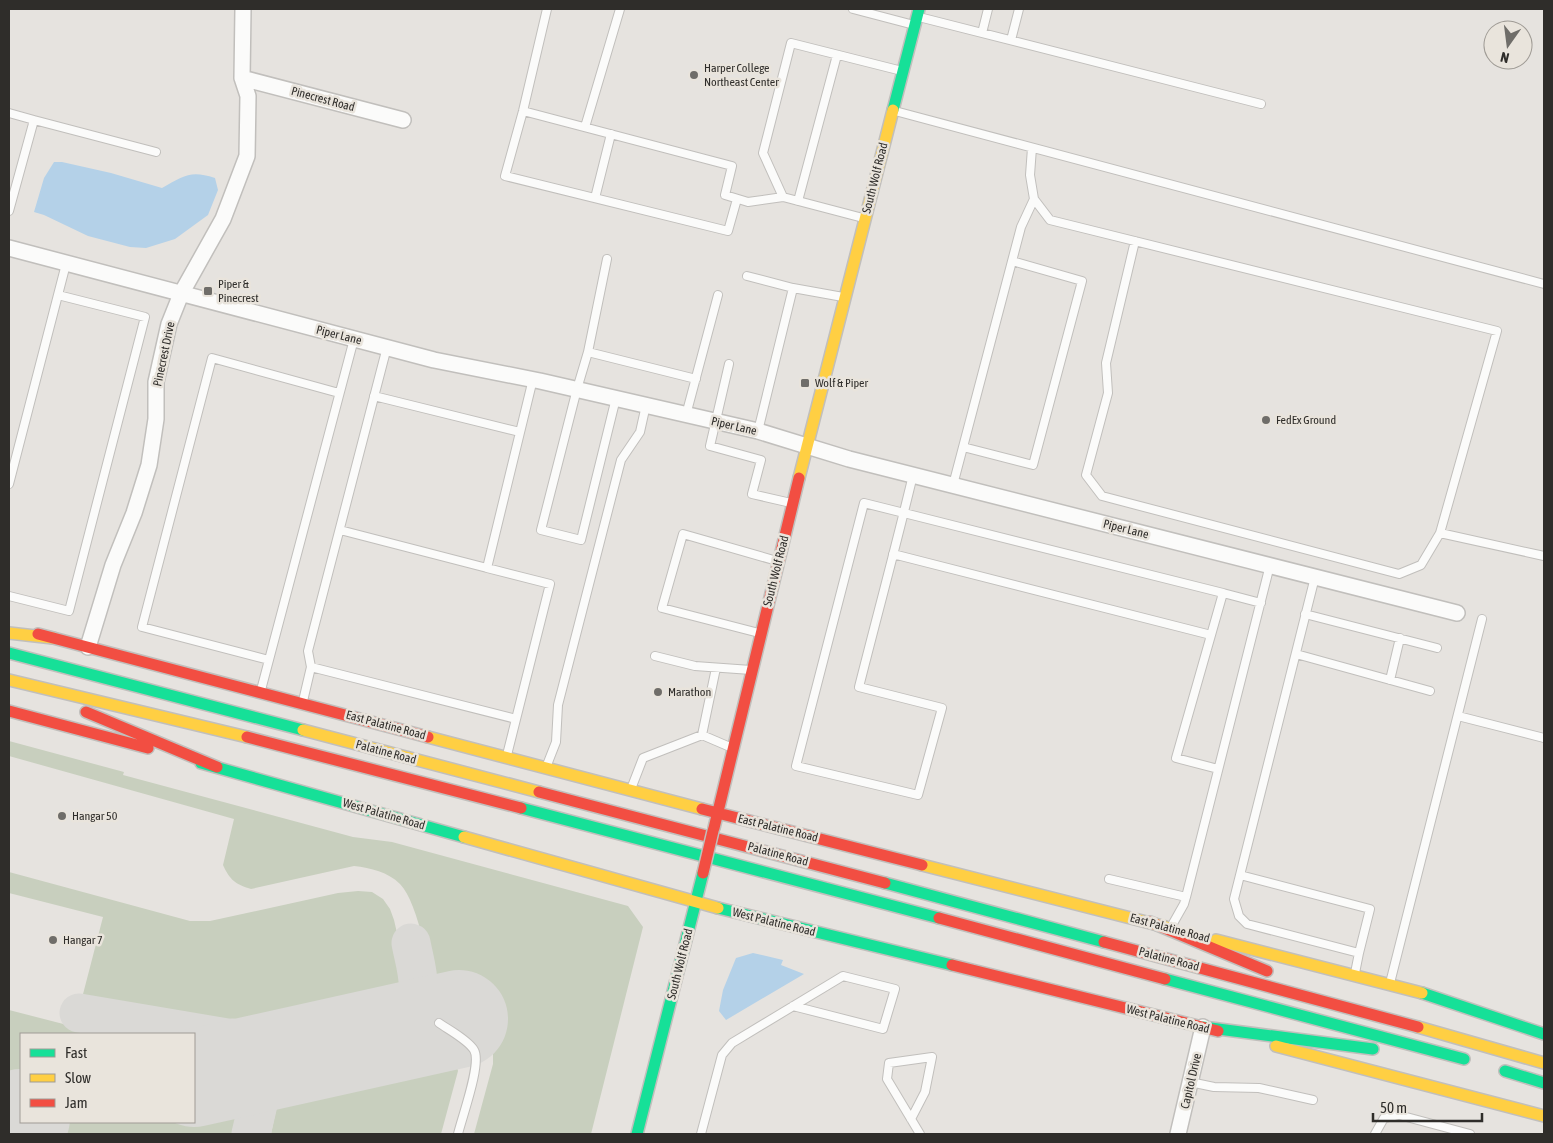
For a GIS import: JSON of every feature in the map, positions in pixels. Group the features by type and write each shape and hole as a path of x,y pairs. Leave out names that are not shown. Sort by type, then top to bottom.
{"main road":[{"name":"South Wolf Road","path":"637,1134 714,831 807,446 917,17"},
{"name":"East Palatine Road","path":"9,628 88,646 718,813 1426,994 1544,1034"},
{"path":"9,633 52,638"},
{"name":"Palatine Road","path":"9,653 785,856 1370,1014 1544,1064"},
{"path":"10,681 217,767"},
{"name":"Palatine Road","path":"10,681 263,741 777,875 1473,1062 1203,1027"},
{"name":"West Palatine Road","path":"9,711 217,767 695,902 1203,1027 1544,1116"},
{"path":"1150,922 1370,1014"},
{"path":"1492,1067 1544,1083"}],"street":[{"name":"Pinecrest Drive","path":"88,646 113,565 134,513 149,465 156,419 156,382 168,324 181,294 223,219 247,156 248,96 242,78 244,9"},
{"name":"Pinecrest Road","path":"242,78 403,120"},
{"name":"Piper Lane","path":"9,248 434,360 577,389 758,431 913,475 1457,613"},
{"name":"Capitol Drive","path":"1178,1134 1203,1027"}],"lane":[{"path":"586,127 620,9"},
{"path":"853,9 917,17 1261,104"},
{"path":"982,33 988,9"},
{"path":"1011,40 1019,9"},
{"path":"547,10 523,111 505,176 728,231 737,199"},
{"path":"783,197 763,152 790,43 903,71"},
{"path":"798,201 837,55"},
{"path":"523,111 732,166 725,195 737,199 748,202 783,197 865,218"},
{"path":"893,111 1544,284"},
{"path":"9,113 156,152"},
{"path":"9,211 34,120"},
{"path":"595,198 611,134"},
{"path":"1032,148 1030,175 1034,199 1050,220 1135,241 1497,331 1440,533 1421,565 1399,574 1102,496 1086,474 1108,393 1106,363 1135,241"},
{"path":"953,485 1021,227 1034,199"},
{"path":"607,259 588,352 541,530 582,540 616,398"},
{"path":"963,447 1032,466 1082,281 1012,260"},
{"path":"9,484 66,264"},
{"path":"747,276 793,288 845,298"},
{"path":"758,431 793,288"},
{"path":"9,596 69,611 145,317 58,295"},
{"path":"686,415 718,295"},
{"path":"260,692 354,339"},
{"path":"302,703 311,668 308,651 387,347"},
{"path":"588,352 696,378"},
{"path":"269,660 142,627 212,358 339,393"},
{"path":"729,364 710,446 760,460 752,494 793,504"},
{"path":"487,568 533,380"},
{"path":"374,396 520,432"},
{"path":"546,767 556,742 558,705 621,460 640,432 646,406"},
{"path":"913,475 904,513 859,687 942,708 918,795 796,766 864,503 904,513 1222,593 1261,603"},
{"path":"340,530 550,584 506,757"},
{"path":"1440,533 1544,556"},
{"path":"761,634 662,608 683,534 779,561"},
{"path":"893,554 1211,635"},
{"path":"1171,928 1186,897 1270,565"},
{"path":"1315,577 1234,899 1238,916 1247,924 1359,952"},
{"path":"1218,769 1176,758 1222,593"},
{"path":"1306,614 1437,648"},
{"path":"1390,985 1482,619"},
{"path":"1390,680 1400,638"},
{"path":"1296,654 1430,691"},
{"path":"655,656 695,666 753,671"},
{"path":"311,668 516,719"},
{"path":"702,735 716,668"},
{"path":"1458,716 1544,738"},
{"path":"631,790 643,758 702,735 734,749"},
{"path":"1240,876 1370,909 1354,975"},
{"path":"1109,879 1186,897"},
{"path":"702,1134 722,1055 732,1043 793,1006 843,976 895,989 883,1030 793,1006"},
{"path":"439,1023 470,1045 475,1051 475,1072 458,1134"},
{"path":"911,1119 924,1092 932,1057 889,1063 887,1079 911,1119 920,1134"},
{"path":"1190,1082 1214,1087 1259,1088 1312,1100"},
{"path":"1375,1134 1384,1118 1399,1115 1470,1134"}],"green space":[{"path":"9,741 124,772 123,775 353,837 392,842 628,906 643,927 591,1134 474,1134 493,1064 493,1050 488,1037 480,1027 446,1015 437,1005 428,959 413,907 400,884 390,876 379,871 354,866 251,889 245,887 234,881 223,865 234,819 9,756"},
{"path":"9,872 190,921 210,921 338,893 372,892 383,899 390,909 394,920 406,972 405,985 390,1011 382,1016 365,1024 291,1040 91,1010 82,998 103,917 9,893"},
{"path":"9,1010 75,1027 76,1023 82,1021 163,1033 20,1033 20,1102 9,1105"},
{"path":"195,1038 212,1040 224,1044 237,1053 195,1063"},
{"path":"426,1043 448,1050 454,1058 458,1071 441,1134 271,1134 282,1092 292,1078 299,1073"},
{"path":"217,1090 232,1096 236,1101 239,1112 235,1134 19,1134 70,1123 195,1123 195,1095"}],"water":[{"path":"54,162 62,162 111,173 162,188 176,180 193,174 206,176 215,178 218,190 208,215 175,239 146,248 130,247 88,236 34,212 44,178"},
{"path":"753,953 783,960 781,965 804,974 726,1020 719,1011 723,990 736,958"}],"taxiway":[{"path":"387,1035 406,1021 414,1009 417,1000 418,981 411,943"},
{"path":"79,1013 310,1052"},
{"path":"232,1038 240,1042 248,1050 258,1094 258,1104 251,1134"}],"runway":[{"path":"195,1078 459,1019"},
{"path":"9,1121 20,1118"}],"traffic: fast":[{"path":"893,110 919,9"},
{"path":"9,653 303,730"},
{"path":"201,763 464,837"},
{"path":"521,808 939,918"},
{"path":"637,1134 703,873"},
{"path":"885,883 1104,942"},
{"path":"718,908 952,965"},
{"path":"1165,979 1464,1059"},
{"path":"1422,993 1544,1034"},
{"path":"1203,1027 1373,1049"},
{"path":"1505,1071 1544,1083"}],"traffic: slow":[{"path":"799,478 893,110"},
{"path":"9,633 53,638"},
{"path":"9,680 247,737"},
{"path":"303,730 539,792"},
{"path":"428,737 702,809"},
{"path":"464,837 718,908"},
{"path":"922,865 1166,927"},
{"path":"1216,940 1422,993"},
{"path":"1418,1027 1544,1063"},
{"path":"1276,1046 1544,1116"}],"traffic: jam":[{"path":"714,828 799,478"},
{"path":"38,634 428,737"},
{"path":"9,711 148,748"},
{"path":"86,712 217,767"},
{"path":"247,737 521,808"},
{"path":"539,792 885,883"},
{"path":"702,809 922,865"},
{"path":"703,873 713,831"},
{"path":"939,918 1165,979"},
{"path":"1150,922 1267,971"},
{"path":"1104,942 1418,1027"},
{"path":"952,965 1218,1031"}],"place":[{"name":"Harper College Northeast Center","path":"694,75"},
{"name":"Piper & Pinecrest","path":"208,291"},
{"name":"Wolf & Piper","path":"805,383"},
{"name":"FedEx Ground","path":"1266,420"},
{"name":"Marathon","path":"658,692"},
{"name":"Hangar 50","path":"62,816"},
{"name":"Hangar 7","path":"53,940"}]}
